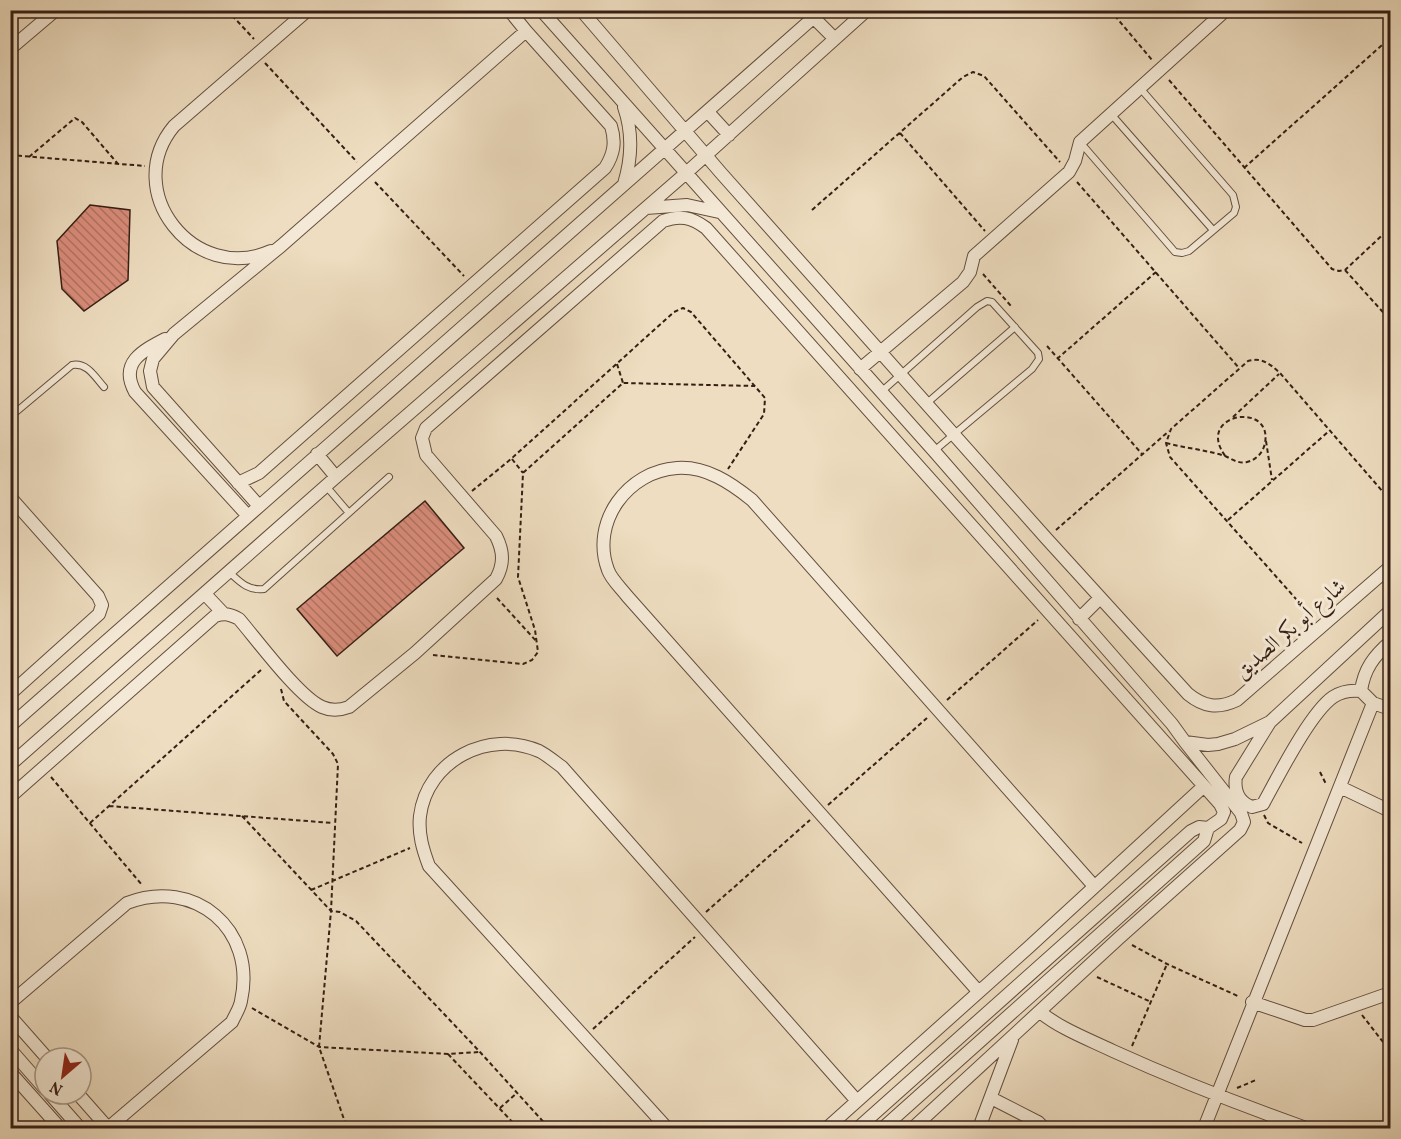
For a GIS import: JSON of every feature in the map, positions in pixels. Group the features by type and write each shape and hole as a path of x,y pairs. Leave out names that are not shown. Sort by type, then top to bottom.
{"street":[{"path":"10,49 56,10"},
{"path":"281,246 264,254 237,257 210,253 194,245 179,234 164,211 156,185 156,166 165,137 174,126 308,10"},
{"path":"238,483 259,473 605,168 610,160 614,143 611,126 508,10"},
{"path":"541,10 1172,723 1241,813 1243,826 913,1128"},
{"path":"581,10 706,155 1100,598 1079,619"},
{"path":"10,765 336,477 685,174 867,10"},
{"path":"860,369 963,282 970,272 974,256 1073,167 1080,142 1226,10"},
{"path":"10,726 818,14 835,39"},
{"path":"259,506 153,387 150,376 151,364 156,353 174,334 281,246 526,31"},
{"path":"622,103 630,130 631,144 629,165 623,185"},
{"path":"708,112 729,135"},
{"path":"646,208 687,205 719,212"},
{"path":"10,797 214,616 223,613 232,614 239,619 276,663 311,700 322,707 342,710 359,700 415,653 488,588 502,569 503,558 496,536 426,455 422,438 426,428 663,221 674,217 696,220 706,228 1223,807 1224,812 1221,819 1208,828 1204,841 883,1128"},
{"path":"174,334 146,349 135,359 130,373 132,386 135,393 248,516"},
{"path":"317,454 336,477"},
{"path":"978,991 608,572 604,551 604,530 611,511 623,493 639,480 658,471 678,467 699,470 722,478 752,500 1094,886"},
{"path":"10,497 98,596 102,605 99,614 10,694"},
{"name":"شارع أبو بكر الصديق","path":"1100,598 1197,702 1209,706 1227,705 1237,700 1390,567"},
{"path":"205,594 223,613"},
{"path":"1361,691 1340,693 1328,701 1305,731 1263,804 1255,807 1245,804 1238,796 1235,785 1241,766 1270,722 1390,611"},
{"path":"1361,691 1362,681 1370,663 1376,654 1390,642"},
{"path":"1361,691 1373,703 1390,709"},
{"path":"1204,1128 1252,1002 1373,703"},
{"path":"1185,742 1218,744 1235,739 1270,722"},
{"path":"667,1128 429,866 421,843 420,816 427,791 442,769 463,753 489,744 515,744 540,752 562,767 857,1101"},
{"path":"827,1128 1204,786"},
{"path":"1340,787 1390,811"},
{"path":"858,1128 1191,831 1199,827 1208,828"},
{"path":"10,1003 127,903 151,895 178,896 209,909 224,922 235,939 244,980 241,1002 232,1022 108,1128 89,1106"},
{"path":"1029,947 1043,963"},
{"path":"1252,1002 1305,1020 1313,1020 1390,993"},
{"path":"1040,1011 1062,1027 1127,1057 1216,1096 1306,1128"},
{"path":"10,1016 36,1046"},
{"path":"979,1128 1013,1036"},
{"path":"10,1048 33,1074"},
{"path":"10,1072 60,1128"},
{"path":"991,1098 1038,1122 1044,1128"},
{"path":"61,1106 80,1128"},
{"path":"882,1107 893,1120"}],"lane":[{"path":"1080,142 1175,252 1189,251 1234,213 1236,201 1140,88"},
{"path":"1111,114 1214,230"},
{"path":"881,392 977,307 987,301 992,302 1038,353 1039,359 1032,369 934,452"},
{"path":"927,403 1015,327"},
{"path":"10,417 72,365 87,368 104,387"},
{"path":"229,572 246,587 255,590 264,589 389,477"},
{"path":"326,486 349,513"}],"path":[{"path":"227,10 263,49"},
{"path":"1110,10 1329,267 1335,271 1345,270 1390,228"},
{"path":"1244,168 1390,38"},
{"path":"29,157 75,118 82,122 118,164"},
{"path":"10,122 15,156"},
{"path":"900,132 993,240"},
{"path":"10,155 156,166"},
{"path":"971,261 1011,305"},
{"path":"1345,270 1390,320"},
{"path":"1057,358 1156,272"},
{"path":"463,499 512,459 674,312 683,308 691,312 765,398 764,414 722,478"},
{"path":"1042,341 1142,454"},
{"path":"1046,538 1248,361 1255,359 1262,360 1280,373 1390,500"},
{"path":"617,364 623,383"},
{"path":"1227,457 1221,451 1219,435 1221,428 1280,373"},
{"path":"523,473 623,383 755,386"},
{"path":"1233,417 1248,416 1260,425 1265,438 1272,481"},
{"path":"1171,429 1166,443 1170,457 1322,628"},
{"path":"1227,521 1329,431"},
{"path":"1166,443 1227,457 1241,463 1248,462 1261,453 1265,438"},
{"path":"415,653 523,664 532,660 538,652 535,630 518,577 523,473 512,459"},
{"path":"488,588 537,642"},
{"path":"584,1037 819,813 1048,611"},
{"path":"90,823 276,663 284,701 333,754 338,764 331,910 319,1047 347,1128"},
{"path":"43,768 151,895"},
{"path":"1263,804 1268,823 1314,851"},
{"path":"109,806 334,823"},
{"path":"242,816 331,910 356,921 549,1128"},
{"path":"311,890 421,843"},
{"path":"1119,938 1167,964 1252,1002"},
{"path":"1127,1057 1167,964"},
{"path":"1083,971 1151,1002"},
{"path":"241,1002 319,1047 448,1054 480,1052"},
{"path":"1355,1005 1390,1051"},
{"path":"448,1054 518,1128"},
{"path":"500,1108 517,1093"}],"building":[{"path":"90,205 130,210 128,280 84,311 62,289 57,241"},
{"path":"425,501 464,548 337,656 297,609"}]}
